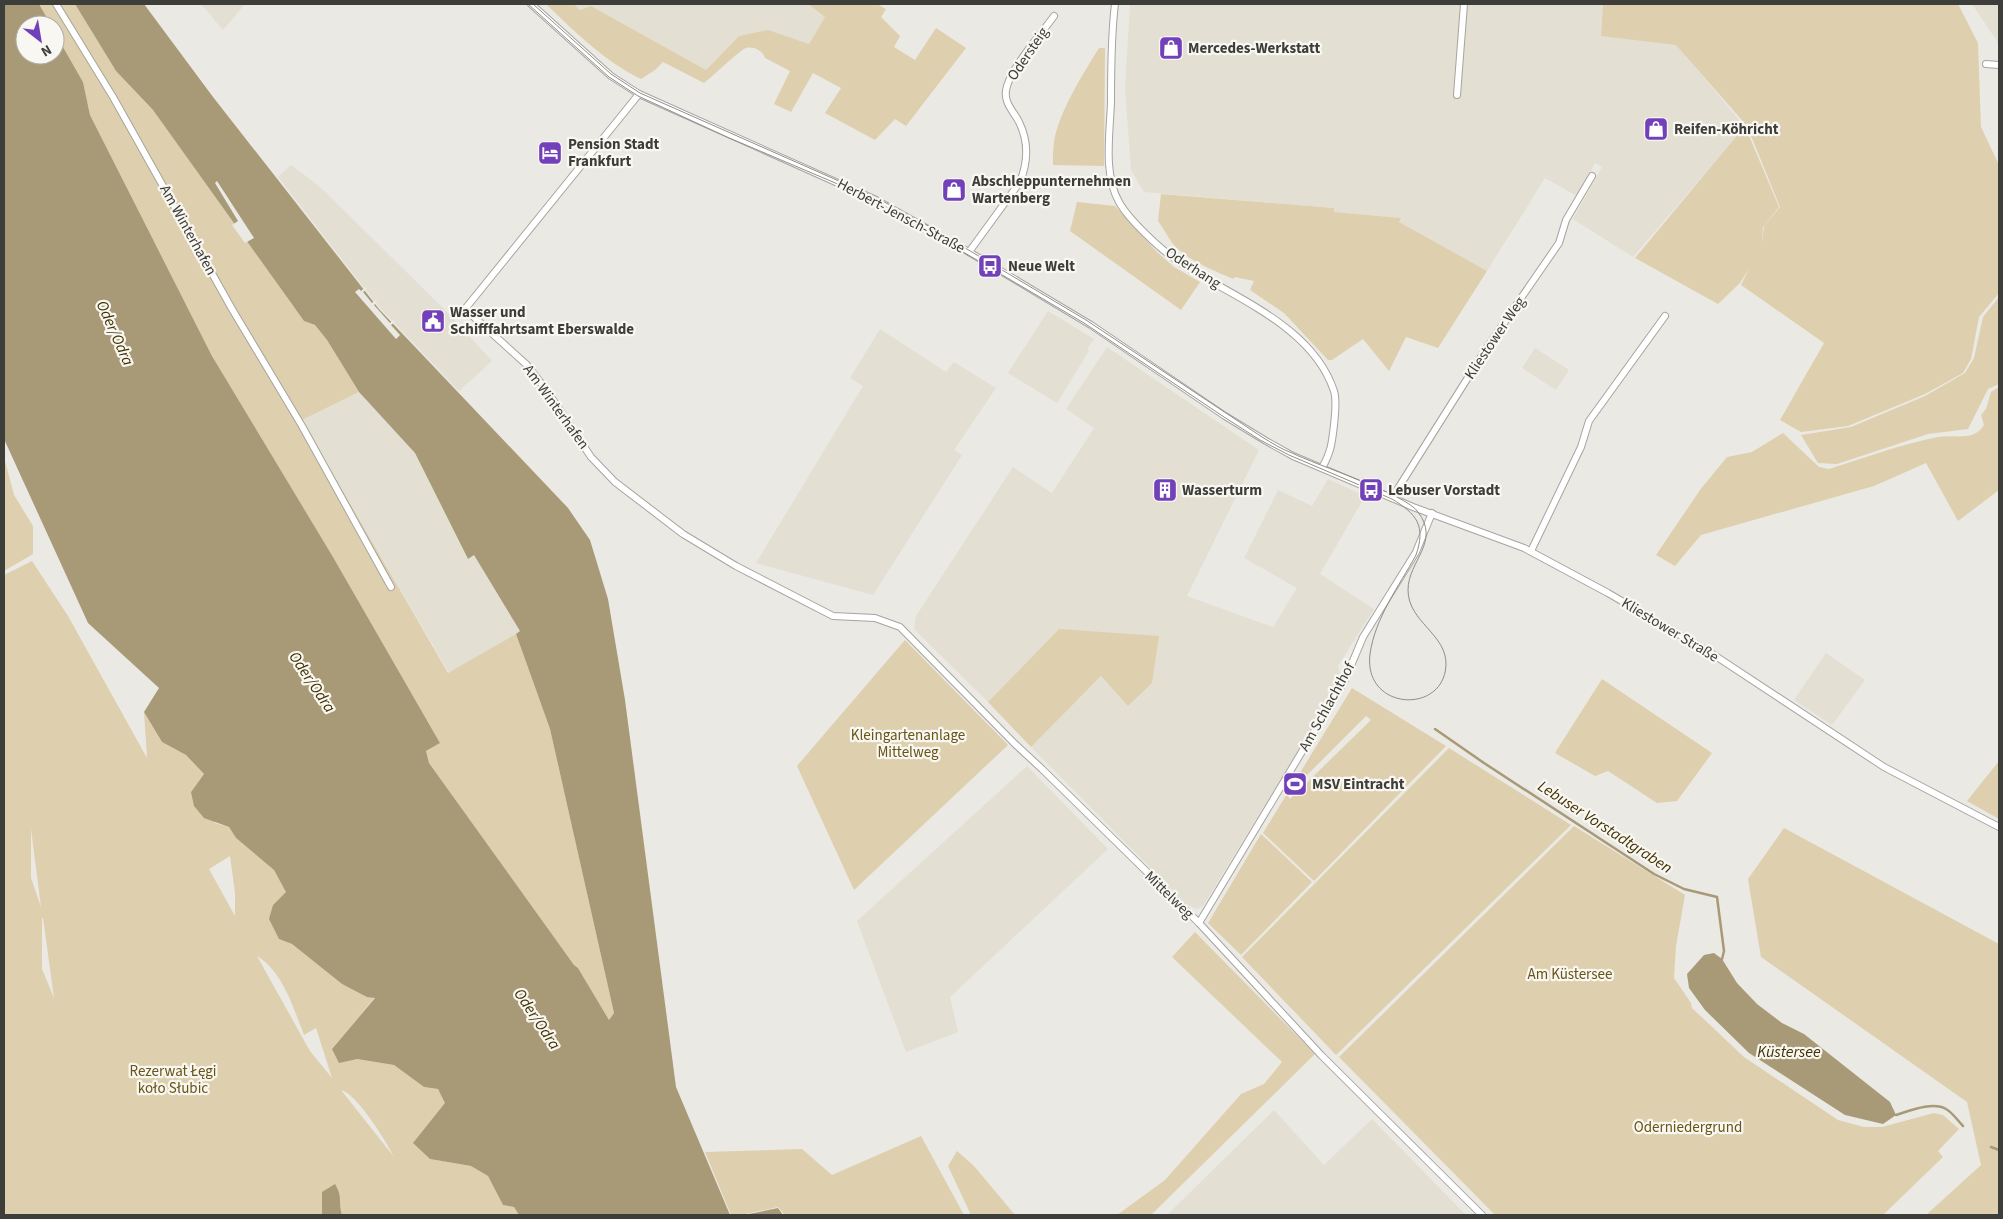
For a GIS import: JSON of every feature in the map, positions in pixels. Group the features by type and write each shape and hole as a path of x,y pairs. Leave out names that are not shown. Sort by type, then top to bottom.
{"street":[{"name":"Am Winterhafen","path":"56,4 113,97 232,309 302,426 391,588"},
{"name":"Herbert-Jensch-Straße","path":"531,4 611,76 639,94 876,200 969,252 1105,334 1266,442 1322,468"},
{"name":"Oderhang","path":"1115,4 1112,28 1110,164 1113,186 1119,203 1155,242 1177,261 1263,310 1293,334 1313,355 1325,372 1335,393 1335,417 1331,452 1322,468"},
{"path":"1457,95 1464,4"},
{"name":"Odersteig","path":"969,252 1020,182 1025,169 1027,156 1026,141 1019,123 1008,106 1005,95 1006,87 1013,73 1054,16"},
{"path":"1986,64 1999,65"},
{"name":"Am Winterhafen","path":"639,94 465,309 527,365 591,456 615,482 691,538 736,566 833,616"},
{"name":"Kliestower Weg","path":"1392,498 1486,349 1559,243 1566,220 1592,176"},
{"path":"1531,551 1581,447 1589,421 1665,316"},
{"name":"Kliestower Straße","path":"1322,468 1432,514 1531,551 1608,593 1714,655 1884,767 1999,827"},
{"name":"Am Schlachthof","path":"1199,923 1345,680 1363,637 1416,552 1432,514"},
{"name":"Mittelweg","path":"833,616 875,618 900,627 1015,744 1199,923 1321,1055 1482,1215"}],"shaded area":[{"path":"201,4 245,4 223,30"},
{"path":"574,4 808,4 825,17 809,44 768,31 739,36 706,70 591,6 580,10"},
{"path":"1130,4 1603,4 1601,36 1676,44 1745,127 1633,257 1573,219 1602,167 1595,163 1577,196 1545,178 1487,271 1399,224 1400,218 1334,212 1334,208 1144,192 1131,170 1125,88"},
{"path":"1972,4 1999,4 1999,44"},
{"path":"291,165 319,186 449,314 492,361 459,391 379,307 278,177"},
{"path":"1048,311 1094,339 1087,349 1089,351 1057,403 1008,373"},
{"path":"880,329 946,372 954,362 996,388 954,450 962,455 873,595 756,563 863,386 850,378"},
{"path":"1107,347 1259,450 1187,596 1273,627 1297,588 1244,558 1278,490 1312,506 1328,479 1365,496 1320,574 1374,609 1338,666 1342,679 1203,906 1197,909 1186,904 1031,747 1101,676 1128,705 1152,683 1059,629 988,702 914,629 916,616 1013,467 1052,493 1094,428 1066,409"},
{"path":"1535,348 1569,370 1556,390 1522,368"},
{"path":"359,392 415,453 467,558 474,555 521,632 449,673 302,420"},
{"path":"1826,653 1865,680 1832,725 1794,700"},
{"path":"1027,766 1108,849 950,997 958,1032 906,1052 857,921"},
{"path":"1274,1110 1324,1165 1372,1119 1466,1215 1167,1215"}],"green space":[{"path":"39,4 75,4 116,71 153,110 304,321 315,325 327,340 359,392 302,420 448,673 516,634 550,729 614,1013 609,1020 578,968 429,763 426,751 440,743 333,557 212,356 90,115 83,82 65,50 65,15 45,15"},
{"path":"546,4 574,4 580,10 591,6 706,70 739,36 768,30 809,44 825,17 808,4 877,4 886,9 881,17 900,36 894,47 915,60 936,28 966,48 906,126 895,119 875,140 825,113 841,88 813,73 791,112 774,104 790,71 765,58 755,48 743,50 704,83 663,62 641,79 602,55"},
{"path":"1603,4 1958,4 1978,43 1981,127 1999,165 1999,293 1979,317 1971,359 1963,373 1925,394 1848,426 1801,432 1780,420 1824,343 1741,285 1749,269 1740,283 1718,304 1635,258 1745,126 1779,207 1763,227 1762,243 1764,226 1780,207 1747,126 1676,45 1601,36"},
{"path":"1099,48 1105,48 1104,166 1053,165 1055,138 1060,119 1075,88"},
{"path":"1161,194 1334,208 1334,212 1401,218 1399,222 1487,271 1438,348 1406,337 1389,371 1363,339 1332,360 1328,360 1284,313 1250,290 1254,281 1235,277 1233,279 1193,260 1179,250 1158,221"},
{"path":"1077,202 1115,206 1157,252 1174,267 1200,282 1181,310 1070,231"},
{"path":"1999,297 1999,384 1988,389 1968,429 1928,434 1837,464 1818,463 1801,435 1851,427 1925,396 1965,373 1974,358 1983,317"},
{"path":"1999,387 1999,490 1958,521 1926,463 1874,486 1701,535 1675,566 1656,555 1700,490 1727,457 1752,452 1783,433 1819,467 1829,469 1924,440 1944,436 1975,434 1984,425 1981,415 1986,409 1991,392"},
{"path":"4,457 14,495 33,526 33,554 4,571"},
{"name":"Rezerwat Łęgi koło Słubic","path":"32,561 68,616 147,758 144,712 162,742 186,755 204,774 191,792 215,823 229,827 236,838 274,870 287,892 273,905 279,939 292,944 342,984 375,997 332,1049 357,1059 394,1065 424,1087 438,1089 446,1103 430,1159 471,1166 488,1176 503,1205 514,1207 519,1215 4,1215 4,575","holes":["31,829 41,907 31,878","230,856 235,893 235,916 209,869","42,918 43,918 54,998 42,969","257,956 274,971 286,991 304,1035 316,1028 332,1078 310,1051","341,1090 348,1093 355,1100 378,1130 394,1157"]},
{"path":"1059,629 1159,636 1152,683 1128,706 1101,676 1031,747 988,702"},
{"name":"Kleingartenanlage Mittelweg","path":"905,640 1008,745 854,890 797,766"},
{"path":"1602,679 1712,753 1677,801 1657,803 1608,771 1595,776 1555,753"},
{"path":"1352,688 1446,746 1314,881 1263,833","holes":["1366,716 1371,720 1290,799 1287,795"]},
{"path":"1449,748 1571,825 1336,1055 1242,957"},
{"path":"1999,761 1999,819 1967,801"},
{"path":"1574,826 1685,895 1676,946 1674,978 1691,1003 1692,1008 1744,1057 1838,1120 1864,1127 1882,1127 1934,1113 1943,1115 1959,1129 1938,1151 1943,1157 1883,1215 1495,1215 1339,1057"},
{"path":"1784,828 1999,944 1999,1215 1926,1215 1981,1165 1967,1102 1761,957 1748,879"},
{"path":"1261,834 1312,882 1241,955 1208,923"},
{"path":"1195,932 1315,1054 1151,1215 1117,1215 1165,1180 1241,1094 1264,1084 1282,1062 1172,957"},
{"path":"921,1136 964,1215 785,1215 778,1207 741,1215 731,1215 705,1152 802,1149 832,1175"},
{"path":"957,1151 974,1166 1015,1215 971,1215 948,1166"}],"water":[{"name":"Oder/Odra","path":"4,4 39,4 45,15 15,15 15,65 65,65 65,50 83,82 90,115 212,356 333,557 440,743 426,751 429,763 578,968 609,1020 614,1013 550,729 516,634 520,631 474,555 468,559 415,453 359,392 327,340 315,325 304,321 153,110 116,71 75,4 144,4 213,97 379,309 568,508 590,540 608,599 625,700 676,1087 730,1215 519,1215 514,1207 503,1205 488,1176 471,1166 430,1159 413,1143 445,1103 438,1089 424,1087 394,1065 357,1059 339,1063 332,1049 375,998 367,997 342,984 292,944 279,939 269,919 273,905 286,892 274,870 236,838 229,827 204,818 194,806 191,792 204,774 186,755 162,742 144,712 159,688 88,623 4,439"},
{"name":"Küstersee","path":"1714,953 1722,959 1737,983 1757,1004 1782,1023 1804,1034 1890,1102 1896,1115 1883,1124 1845,1115 1749,1053 1705,1010 1689,988 1687,974 1704,955"},
{"path":"335,1184 339,1193 342,1215 322,1215 322,1192"},
{"path":"778,1208 783,1215 744,1215"}],"pier":[{"path":"217,181 254,238 245,243 232,225 238,221 215,183"},
{"path":"366,287 367,289 363,292 372,303 376,300 377,302 374,305 390,323 393,320 395,322 391,325 400,335 396,339 355,292 359,289 361,291"}],"waterway":[{"name":"Lebuser Vorstadtgraben","path":"1435,729 1654,874 1684,889 1717,897 1724,951 1722,959"},
{"name":"Lebuser Vorstadtgraben","path":"1896,1115 1921,1107 1935,1106 1946,1109 1963,1126"},
{"name":"Lebuser Vorstadtgraben","path":"1991,1147 1999,1150"}],"tram line":[{"path":"528,4 609,77 638,96 727,137 873,199 1084,323 1260,440 1289,455 1392,499 1408,510 1419,528 1419,545 1416,555 1382,615 1377,628 1370,654 1371,673 1379,687 1390,696 1405,700 1419,699 1432,692 1442,681 1446,665 1445,654 1434,636 1414,611 1410,601 1409,580 1422,551 1426,533 1424,523 1418,512 1410,505 1360,480 1277,446 1086,320 930,227 875,197 640,93 611,74 533,4"}],"place":[{"name":"Mercedes-Werkstatt","path":"1171,48"},
{"name":"Reifen-Köhricht","path":"1656,129"},
{"name":"Pension Stadt Frankfurt","path":"550,153"},
{"name":"Abschleppunternehmen Wartenberg","path":"954,190"},
{"name":"Neue Welt","path":"990,266"},
{"name":"Wasser und Schifffahrtsamt Eberswalde","path":"433,321"},
{"name":"Wasserturm","path":"1165,490"},
{"name":"Lebuser Vorstadt","path":"1371,490"},
{"name":"MSV Eintracht","path":"1295,784"}],"park label":[{"name":"Am Küstersee","path":"1570,974"},
{"name":"Oderniedergrund","path":"1688,1127"}]}
